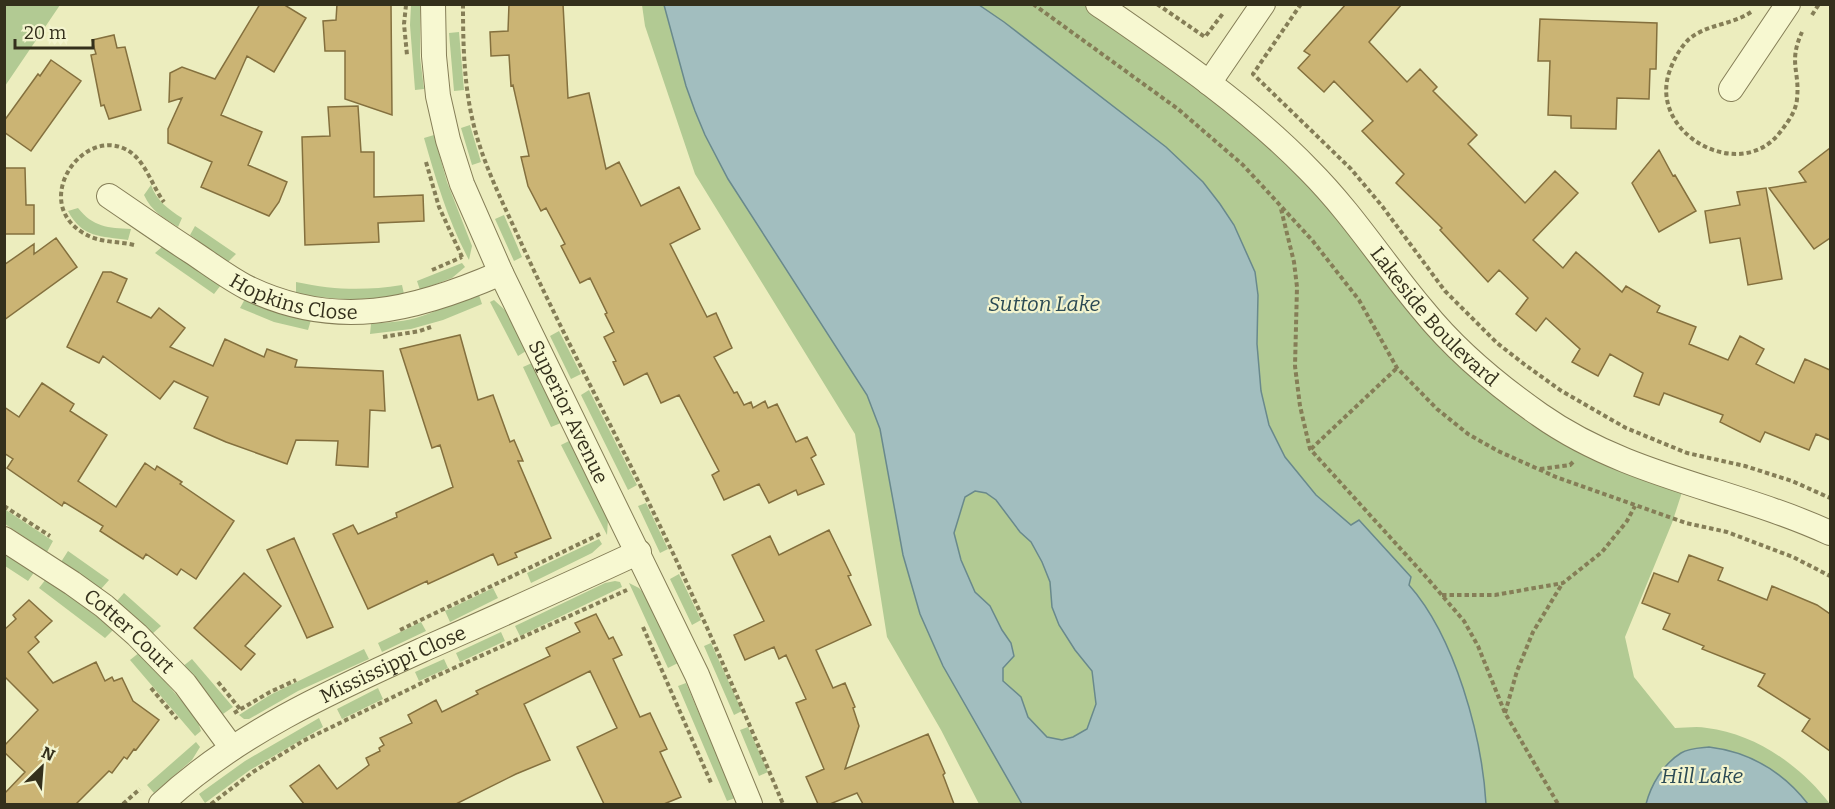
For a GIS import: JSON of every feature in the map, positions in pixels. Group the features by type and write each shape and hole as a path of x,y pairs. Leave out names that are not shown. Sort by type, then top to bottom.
{"street":[{"name":"Superior Avenue","path":"433,4 438,96 448,140 462,184 501,273 698,675 750,804"},
{"name":"Lakeside Boulevard","path":"1098,4 1209,83 1278,139 1341,204 1424,312 1455,346 1500,386 1568,433 1609,454 1653,472 1801,519 1830,533"},
{"path":"1209,83 1263,4"},
{"path":"1731,89 1788,4"},
{"name":"Hopkins Close","path":"109,196 246,286 276,299 310,308 340,313 366,313 393,309 420,304 501,273"},
{"name":"Cotter Court","path":"4,539 104,606 137,635 185,684 232,748"},
{"name":"Mississippi Close","path":"161,804 232,748 298,709 639,552"}],"path":[{"path":"463,4 464,60 472,118 496,187 552,312 647,498 710,632 783,804"},
{"path":"1033,4 1178,109 1244,165 1312,240 1359,300 1396,368 1437,409 1468,434 1498,451 1540,469 1635,506 1686,523 1727,532 1793,557 1830,576"},
{"path":"1157,4 1205,38 1230,4"},
{"path":"1301,4 1253,74 1351,169 1382,206 1445,291 1480,327 1506,350 1560,390 1626,428 1687,453 1745,466 1792,481 1830,498"},
{"path":"1281,207 1294,262 1297,287 1295,366 1300,406 1310,449 1464,621 1478,646 1505,713 1558,804"},
{"path":"1310,449 1396,368"},
{"path":"1505,713 1517,671 1533,632 1563,583 1602,552 1627,521 1635,506"},
{"path":"398,631 600,534"},
{"path":"1442,595 1495,596 1563,583"},
{"path":"211,804 285,751 374,705 627,590 632,601"},
{"path":"641,622 716,794"},
{"path":"240,709 302,677"},
{"path":"150,687 184,728"}],"green space":[{"path":"4,5 60,5 5,86"},
{"path":"411,5 420,5 420,57 424,89 415,90 410,25"},
{"name":"Sutton Lake","path":"642,5 1113,5 1209,83 1500,386 1685,483 1672,523 1625,637 1634,677 1675,728 1703,727 1725,731 1760,745 1791,765 1830,804 979,804 941,730 887,637 855,434 695,174 645,26"},
{"path":"459,32 464,90 454,91 449,33"},
{"path":"470,125 481,162 472,165 461,128"},
{"path":"434,135 447,182 472,246 469,260 449,215 424,138"},
{"path":"151,185 156,196 182,218 178,227 158,214 147,201 144,195"},
{"path":"78,208 95,223 131,229 128,240 86,231 73,220 68,211"},
{"path":"504,215 522,257 514,261 495,219"},
{"path":"195,226 236,254 228,262 190,235"},
{"path":"163,246 221,285 214,294 155,253"},
{"path":"462,263 465,267 452,278 420,290 417,281"},
{"path":"296,282 349,289 402,285 404,294 363,299 323,298 296,293"},
{"path":"479,295 482,304 443,320 411,329 370,334 371,324 416,318 464,298"},
{"path":"245,299 277,312 311,320 308,330 274,322 240,308"},
{"path":"494,300 506,311 526,351 518,356 490,302"},
{"path":"559,331 581,374 571,379 550,336"},
{"path":"532,363 561,423 551,427 523,367"},
{"path":"589,390 637,485 628,490 581,395"},
{"path":"569,441 605,507 608,519 607,535 561,445"},
{"path":"646,503 668,549 660,553 638,506"},
{"path":"6,510 53,541 47,552 5,524"},
{"path":"599,539 602,544 592,553 531,583 527,573"},
{"path":"4,551 35,571 28,581 5,566"},
{"path":"68,551 109,580 101,589 61,562"},
{"path":"679,574 701,620 692,625 670,579"},
{"path":"46,579 114,629 105,638 39,588"},
{"path":"620,582 622,587 520,636 515,626 605,583"},
{"path":"629,583 639,588 647,597 678,663 668,668"},
{"path":"493,588 498,598 450,622 445,611"},
{"path":"124,593 161,626 151,635 116,602"},
{"path":"421,622 426,631 382,652 378,643"},
{"path":"501,632 505,641 460,662 456,653"},
{"path":"711,643 742,711 734,715 704,646"},
{"path":"364,649 369,659 298,691 249,719 244,719 239,715 270,695"},
{"path":"140,652 197,719 201,731 195,736 130,660"},
{"path":"192,659 233,707 223,714 182,667"},
{"path":"444,659 448,668 419,681 415,672"},
{"path":"686,683 735,798 727,801 678,686"},
{"path":"378,688 383,699 342,719 337,709"},
{"path":"319,718 323,727 250,770 205,803 199,794 245,761"},
{"path":"748,727 768,772 759,776 740,730"},
{"path":"196,742 200,747 192,760 154,793 147,785"}],"water":[{"name":"Sutton Lake","path":"664,5 979,5 1166,147 1203,182 1220,204 1234,225 1255,272 1258,295 1257,344 1261,391 1269,425 1285,457 1316,495 1351,525 1359,520 1411,577 1409,585 1440,632 1453,659 1472,719 1479,748 1486,804 1022,804 943,666 920,614 903,555 880,429 867,395 728,179 705,135 686,86","holes":["975,491 986,493 996,500 1020,532 1031,542 1050,582 1052,607 1059,625 1092,671 1096,704 1087,729 1073,737 1062,740 1047,737 1028,717 1021,697 1003,681 1003,668 1014,656 1011,643 990,606 975,592 961,560 954,533 965,497"]},
{"name":"Hill Lake","path":"1709,747 1738,754 1764,765 1788,782 1808,804 1646,804 1651,790 1669,763 1687,750"}],"building":[{"path":"260,4 283,4 306,18 274,72 247,56 221,115 262,132 248,165 287,182 279,202 269,216 201,187 212,162 168,143 168,129 182,98 169,102 170,73 182,67 215,79"},
{"path":"337,4 391,4 392,115 345,99 345,51 325,51 323,21 336,20"},
{"path":"509,4 563,4 568,98 589,93 606,169 619,162 641,206 679,187 700,229 670,244 707,317 716,313 732,348 714,357 734,393 737,392 744,405 751,402 753,408 765,401 768,408 777,404 796,442 807,437 816,455 811,458 824,484 798,495 796,490 769,503 759,484 724,500 712,475 719,471 679,395 661,403 647,373 624,385 613,362 616,361 604,337 614,332 605,314 607,313 590,278 580,283 561,246 565,244 546,208 541,211 528,186 521,157 529,156 513,85 511,86 509,55 491,56 490,32 508,31"},
{"path":"1346,4 1402,4 1369,42 1407,82 1420,69 1437,87 1433,91 1477,135 1468,144 1525,203 1555,171 1578,193 1533,240 1563,268 1576,252 1622,292 1626,286 1660,306 1657,312 1696,327 1689,344 1728,360 1740,336 1764,349 1756,364 1794,383 1805,359 1830,370 1830,440 1816,434 1809,450 1765,432 1760,442 1720,422 1723,415 1664,393 1659,405 1634,396 1643,373 1610,354 1598,376 1572,362 1580,349 1546,318 1536,331 1516,314 1528,298 1499,270 1488,282 1440,230 1442,228 1396,183 1404,174 1362,131 1373,121 1334,81 1324,92 1298,68 1310,55 1304,51"},
{"path":"1540,19 1657,23 1656,69 1650,69 1649,99 1617,98 1616,129 1571,128 1571,116 1548,115 1550,61 1538,61"},
{"path":"114,35 117,48 125,47 141,110 109,119 104,105 101,106 91,55 96,54 92,40"},
{"path":"51,60 81,81 31,151 4,132 4,121"},
{"path":"358,106 361,152 374,152 374,197 423,195 424,221 378,223 379,242 305,245 302,137 330,136 328,107"},
{"path":"1830,148 1830,238 1814,249 1769,188 1806,182 1799,172"},
{"path":"1659,150 1696,211 1659,232 1632,183"},
{"path":"4,168 25,168 26,205 34,205 34,234 5,234"},
{"path":"1766,188 1782,279 1748,285 1740,238 1710,243 1705,211 1740,205 1737,192"},
{"path":"56,238 77,267 4,320 4,265 34,244 34,254"},
{"path":"103,272 111,272 127,279 117,302 151,318 159,308 185,328 170,347 213,366 225,339 264,357 267,349 297,360 295,367 383,371 385,411 370,410 368,467 336,465 338,441 296,440 287,464 226,442 194,428 208,397 174,381 160,399 103,356 99,363 67,347"},
{"path":"460,335 478,400 493,395 510,442 514,440 523,461 518,461 551,538 515,553 517,557 498,565 493,554 428,584 427,581 368,609 333,534 353,525 358,534 397,517 396,513 453,487 440,445 432,448 400,349"},
{"path":"42,383 74,404 70,411 107,435 78,481 116,507 145,463 155,470 157,466 234,521 196,579 181,569 177,575 146,554 143,559 100,531 103,526 64,502 62,506 7,468 13,459 4,453 4,407 19,417"},
{"path":"829,530 851,575 848,576 871,625 816,650 833,688 845,683 855,707 853,708 859,726 845,769 928,734 945,773 943,775 954,804 863,804 857,793 830,804 818,804 806,777 824,769 796,703 806,699 786,655 779,659 774,647 745,660 734,635 764,621 732,555 770,536 779,555"},
{"path":"294,538 333,627 307,638 267,550"},
{"path":"1689,555 1723,568 1718,580 1767,600 1772,586 1817,605 1830,614 1830,751 1802,731 1810,719 1758,686 1765,674 1702,649 1704,646 1663,629 1670,614 1642,603 1654,573 1678,582"},
{"path":"244,573 281,606 245,646 255,654 241,670 194,628"},
{"path":"29,600 52,621 35,637 39,642 28,652 53,683 96,662 105,681 112,677 114,681 122,678 133,701 159,720 136,750 134,749 127,759 124,757 112,773 109,771 76,804 4,804 4,794 25,772 4,752 4,746 38,710 4,676 4,630 16,619 13,615"},
{"path":"596,614 609,639 613,637 622,655 613,659 640,717 650,713 667,749 660,752 681,797 664,804 604,804 577,747 617,728 590,671 524,704 550,760 456,804 304,804 290,786 319,765 337,789 369,765 366,758 380,751 379,748 384,745 380,738 412,723 408,715 436,700 442,712 478,694 476,691 550,656 546,648 580,632 575,623"}]}
